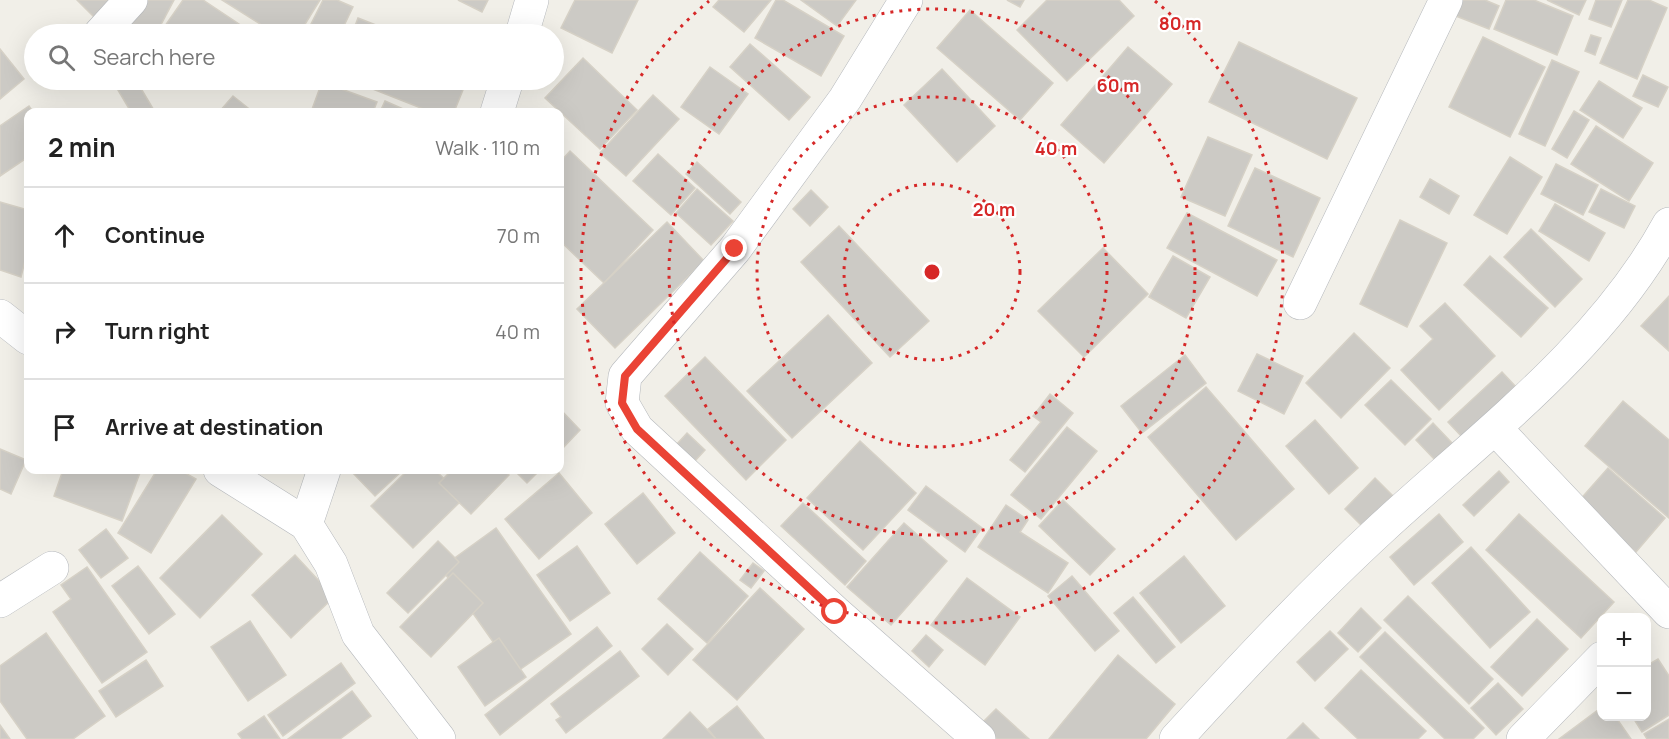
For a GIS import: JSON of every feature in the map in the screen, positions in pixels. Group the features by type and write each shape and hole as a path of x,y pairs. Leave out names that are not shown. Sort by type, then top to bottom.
{"street":[{"path":"109,24 131,0"},
{"path":"525,24 532,0"},
{"path":"906,0 845,99 735,249 625,376 622,403 637,429 835,612 979,739"},
{"path":"1300,303 1446,0"},
{"path":"498,108 504,90"},
{"path":"1176,739 1293,614 1382,528 1495,428 1572,352 1625,292 1669,224"},
{"path":"0,316 24,335"},
{"path":"1495,428 1656,609"},
{"path":"226,474 306,524 331,564 358,634 439,739"},
{"path":"306,524 323,474"},
{"path":"0,601 52,568"},
{"path":"1523,739 1597,663"}],"building":[{"path":"77,0 117,0 97,20"},
{"path":"145,0 174,0 161,24 132,24"},
{"path":"183,0 203,0 239,24 166,24"},
{"path":"222,0 320,0 305,24 260,24"},
{"path":"323,0 337,0 353,7 345,24 311,24"},
{"path":"458,0 488,0 482,12"},
{"path":"575,0 638,0 612,53 564,29 563,24"},
{"path":"719,0 771,0 744,32 713,7"},
{"path":"776,0 783,0 844,36 821,76 755,38"},
{"path":"801,0 856,0 837,26"},
{"path":"1007,0 1024,0 1020,7"},
{"path":"1047,0 1119,0 1134,16 1067,81 1017,30"},
{"path":"1462,0 1485,0 1499,6 1489,29 1456,16"},
{"path":"1506,0 1534,0 1573,16 1557,55 1494,29"},
{"path":"1547,0 1586,0 1579,15"},
{"path":"1596,0 1622,0 1611,27 1589,19"},
{"path":"1628,0 1649,0 1667,8 1637,79 1600,63"},
{"path":"970,10 1053,83 1020,120 937,48"},
{"path":"358,18 373,24 356,24"},
{"path":"1591,35 1601,38 1595,55 1585,51"},
{"path":"1483,37 1545,67 1510,137 1449,107"},
{"path":"1239,42 1357,98 1327,159 1209,102"},
{"path":"750,44 810,97 789,120 730,67"},
{"path":"1128,47 1172,84 1104,163 1061,125"},
{"path":"0,49 24,79 0,99"},
{"path":"583,58 637,110 600,149 564,116 564,108 556,108 545,98 553,90 564,90 564,78"},
{"path":"1552,60 1579,72 1545,146 1519,134"},
{"path":"710,67 748,94 719,134 681,107"},
{"path":"942,69 995,126 957,162 904,105"},
{"path":"1643,75 1668,87 1658,107 1633,96"},
{"path":"1599,81 1642,108 1623,138 1580,110"},
{"path":"118,90 142,90 153,108 129,108"},
{"path":"319,90 344,90 377,102 375,108 312,108"},
{"path":"375,90 463,90 456,108 421,108"},
{"path":"653,95 679,119 626,176 600,153"},
{"path":"233,96 248,108 222,108"},
{"path":"385,101 401,108 382,108"},
{"path":"24,109 24,160 0,176 0,126"},
{"path":"1574,111 1589,120 1567,158 1552,149"},
{"path":"1596,126 1653,163 1629,201 1571,164"},
{"path":"1208,137 1252,155 1225,216 1181,197"},
{"path":"570,151 653,230 604,283 564,245 564,158"},
{"path":"658,154 695,188 671,215 633,181"},
{"path":"1510,157 1542,177 1507,234 1474,215"},
{"path":"697,162 741,202 730,214 686,174"},
{"path":"1556,164 1598,185 1583,215 1541,194"},
{"path":"1255,168 1320,198 1293,257 1228,226"},
{"path":"1430,179 1459,196 1449,214 1420,197"},
{"path":"697,189 733,221 711,245 676,213"},
{"path":"1601,189 1635,206 1624,228 1589,212"},
{"path":"811,190 828,207 810,226 793,209"},
{"path":"0,202 24,209 24,265 21,277 0,270"},
{"path":"1555,204 1605,233 1589,261 1539,231"},
{"path":"1187,213 1277,260 1257,296 1167,248"},
{"path":"1400,220 1447,243 1407,327 1360,304"},
{"path":"667,222 704,261 615,348 577,309"},
{"path":"839,226 929,321 890,357 801,262"},
{"path":"1531,229 1582,279 1555,307 1504,257"},
{"path":"1103,248 1148,294 1084,357 1038,311"},
{"path":"1173,256 1210,277 1186,318 1149,297"},
{"path":"1490,256 1548,308 1521,337 1464,285"},
{"path":"1669,296 1669,351 1641,326"},
{"path":"1445,303 1495,356 1439,410 1401,370 1433,339 1420,326"},
{"path":"828,315 872,363 792,438 747,391"},
{"path":"1354,333 1390,368 1341,418 1306,383"},
{"path":"1257,354 1303,376 1284,414 1238,391"},
{"path":"1185,355 1206,383 1142,433 1121,406"},
{"path":"705,357 786,440 746,480 665,396"},
{"path":"1502,372 1517,388 1463,438 1448,422"},
{"path":"1391,380 1431,419 1405,445 1365,405"},
{"path":"1206,387 1294,489 1236,540 1148,437"},
{"path":"1050,394 1073,413 1025,472 1010,460 1041,422 1033,416"},
{"path":"1623,401 1669,440 1669,518 1585,446"},
{"path":"564,413 580,430 564,447"},
{"path":"1315,420 1358,468 1329,494 1286,446"},
{"path":"1433,423 1452,443 1435,460 1416,440"},
{"path":"1067,427 1097,451 1041,519 1011,495"},
{"path":"687,433 705,450 695,461 677,444"},
{"path":"860,441 916,493 863,550 807,498"},
{"path":"0,449 24,459 24,465 11,494 0,489"},
{"path":"1608,468 1665,518 1636,552 1578,502"},
{"path":"1499,471 1509,482 1474,516 1463,505"},
{"path":"62,474 140,474 122,521 54,496"},
{"path":"155,474 187,474 196,479 151,553 118,533"},
{"path":"354,474 399,474 375,496"},
{"path":"404,474 439,474 464,498 413,548 371,506"},
{"path":"448,474 509,475 471,514 439,483"},
{"path":"518,474 536,474 527,483"},
{"path":"558,474 592,513 539,559 505,519"},
{"path":"1375,478 1393,496 1362,526 1345,509"},
{"path":"926,486 982,528 965,552 908,510"},
{"path":"643,493 675,533 637,564 605,524"},
{"path":"1063,500 1115,549 1090,575 1039,526"},
{"path":"803,503 866,561 845,585 781,526"},
{"path":"1006,505 1028,520 1020,532 1068,563 1048,593 978,547"},
{"path":"1439,514 1463,542 1414,585 1390,557"},
{"path":"1519,514 1614,602 1604,613 1597,613 1597,621 1581,638 1486,550"},
{"path":"222,515 262,554 200,618 160,578"},
{"path":"904,523 947,561 891,625 847,587"},
{"path":"496,528 571,634 515,673 441,568"},
{"path":"106,529 128,558 101,578 79,550"},
{"path":"438,541 459,562 408,613 387,593"},
{"path":"577,546 610,593 570,621 537,575"},
{"path":"1471,547 1530,612 1490,648 1432,583"},
{"path":"700,552 748,596 707,643 658,599"},
{"path":"295,555 334,597 291,638 252,595"},
{"path":"1184,556 1225,606 1181,643 1140,593"},
{"path":"753,563 764,571 751,588 740,580"},
{"path":"138,566 175,614 149,634 112,586"},
{"path":"87,567 147,652 102,683 53,612 71,599 61,585"},
{"path":"453,573 483,603 431,657 400,627"},
{"path":"1072,576 1119,631 1095,651 1048,596"},
{"path":"967,578 1020,617 985,665 931,625"},
{"path":"760,588 804,629 737,700 693,660"},
{"path":"1408,596 1493,679 1469,704 1384,620"},
{"path":"1133,597 1175,647 1156,663 1114,613"},
{"path":"1361,608 1381,628 1358,652 1338,633"},
{"path":"1537,619 1568,649 1522,696 1491,667"},
{"path":"250,621 286,675 248,701 211,647"},
{"path":"667,624 693,649 668,675 642,649"},
{"path":"597,627 612,646 500,735 485,715"},
{"path":"1330,631 1348,649 1315,681 1297,662"},
{"path":"1385,632 1484,728 1473,739 1445,739 1360,657"},
{"path":"46,633 105,716 73,739 27,739 0,701 0,666"},
{"path":"926,635 943,650 929,667 912,651"},
{"path":"499,638 526,677 485,706 458,667"},
{"path":"620,651 639,676 566,733 556,720 561,717 551,704"},
{"path":"1118,655 1175,704 1146,739 1049,739"},
{"path":"1658,659 1669,676 1669,715 1642,732 1635,721 1651,721 1651,663"},
{"path":"146,660 163,686 116,717 99,691"},
{"path":"341,663 355,683 283,736 268,715"},
{"path":"1361,670 1426,731 1418,739 1358,739 1325,708"},
{"path":"1498,683 1523,709 1496,735 1471,708"},
{"path":"352,691 371,716 340,739 288,739"},
{"path":"737,706 764,739 716,739 708,729"},
{"path":"996,709 1029,739 997,739 981,724"},
{"path":"1597,711 1597,721 1618,721 1631,739 1559,739"},
{"path":"690,712 716,739 663,739"},
{"path":"264,716 280,739 242,739 238,734"},
{"path":"1669,719 1669,739 1647,739 1644,734"},
{"path":"1303,723 1319,739 1287,739"},
{"path":"0,725 10,739 0,739"}],"route":[{"path":"735,249 625,376 622,403 637,429 835,612"}]}
